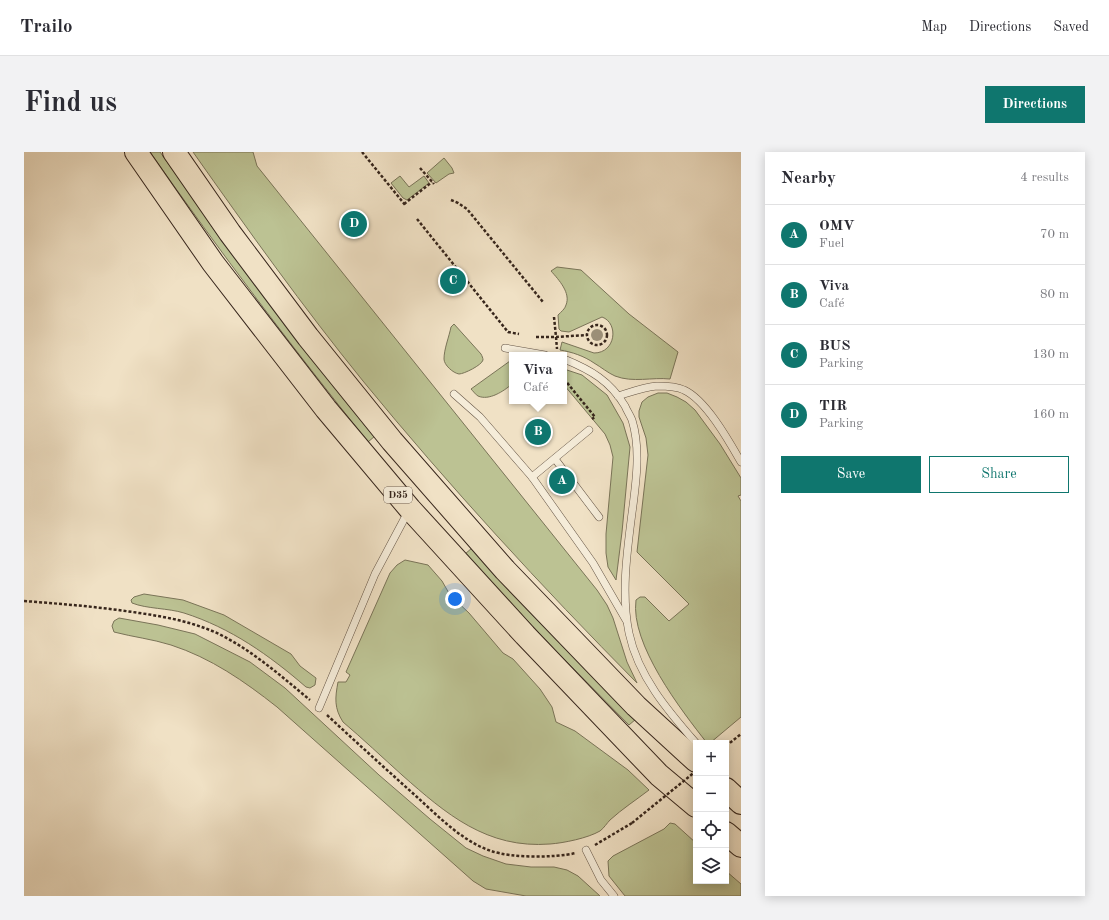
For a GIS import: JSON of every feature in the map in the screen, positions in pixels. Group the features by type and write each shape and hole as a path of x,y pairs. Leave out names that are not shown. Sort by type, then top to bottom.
{"highway":[{"name":"D35","path":"136,152 214,263 326,409 410,508 525,635 660,775 693,803"},
{"name":"D35","path":"174,152 230,233 308,337 397,446 505,570 636,706 693,758"},
{"path":"729,836 741,846"}],"lane":[{"path":"505,348 528,352"},
{"path":"567,360 585,367 602,379 618,396 632,418 636,442 636,484 626,574 627,622 633,648 642,669 671,714 693,740"},
{"path":"618,396 643,388 656,386 684,390 695,398 708,412 741,462"},
{"path":"454,394 480,417 532,477 593,563 627,622"},
{"path":"532,477 589,430"},
{"path":"555,459 599,517"},
{"path":"319,708 375,574 410,508"},
{"path":"586,850 601,880 614,896"}],"path":[{"path":"362,152 405,205 433,183 420,168"},
{"path":"451,200 467,209 543,302"},
{"path":"417,219 508,332 519,334"},
{"path":"554,317 557,349"},
{"path":"597,325 605,330 607,336 603,343 594,345 589,341 587,335 591,327 597,325"},
{"path":"536,337 587,335"},
{"path":"567,384 595,417 590,421"},
{"path":"24,601 100,607 180,620 198,625 219,634 259,658 319,708 441,818 462,835 481,847 501,854 537,856 574,854 586,850 632,823 693,773"},
{"path":"729,744 741,734"}],"green space":[{"path":"150,152 160,152 253,282 375,436 368,442 257,299"},
{"path":"193,152 253,152 257,166 597,590 607,605 613,618 627,662 637,683 496,535 363,381 297,297"},
{"path":"444,158 454,173 449,174 436,183 427,173"},
{"path":"400,176 409,187 424,176 429,183 407,200 403,198 391,183"},
{"path":"557,267 581,270 629,314 678,352 670,379 622,378 612,375 582,356 560,350 562,342 594,353 601,352 611,343 613,331 611,325 602,317 569,332 561,331 559,329 558,315 565,308 567,296 566,291 551,271"},
{"path":"454,324 481,354 483,359 482,362 476,367 465,373 459,374 449,368 444,361 444,355 451,327"},
{"path":"509,362 509,387 505,390 491,396 482,397 477,395 471,389"},
{"path":"567,370 582,375 607,395 623,423 630,447 616,580 608,567 606,553 606,534 613,457 605,434 567,389"},
{"path":"658,393 667,393 686,402 695,410 720,444 741,478 741,495 738,496 741,501 741,717 714,740 705,740 684,713 660,676 649,656 641,636 636,617 636,600 640,597 645,597 669,621 689,604 637,552 648,455 646,438 639,417 639,411 642,402 648,397"},
{"path":"472,548 636,719 629,725 553,648 465,554"},
{"path":"405,560 428,565 442,581 450,595 469,613 503,653 513,659 540,689 552,707 556,722 575,731 628,770 649,790 624,808 600,831 589,836 550,844 527,844 506,841 487,835 469,826 435,803 343,722 338,712 336,703 338,682 346,682 350,675 346,672 390,573 397,565"},
{"path":"144,594 183,600 224,615 291,654 300,666 316,678 315,685 310,688 306,687 264,653 218,626 184,613 132,603 131,600 134,597"},
{"path":"119,618 195,634 250,662 285,688 379,775 466,848 506,864 531,867 554,867 567,870 578,876 600,896 526,896 486,889 473,881 277,707 252,688 227,671 186,650 164,643 114,632 112,626 114,621"},
{"path":"670,823 675,824 693,840 693,884 729,884 729,874 741,884 741,896 625,896 609,876 608,861 613,856 664,829"}],"place":[{"name":"TIR","path":"354,224"},
{"name":"BUS","path":"453,281"},
{"name":"Viva","path":"538,432"},
{"name":"OMV","path":"562,481"}]}
